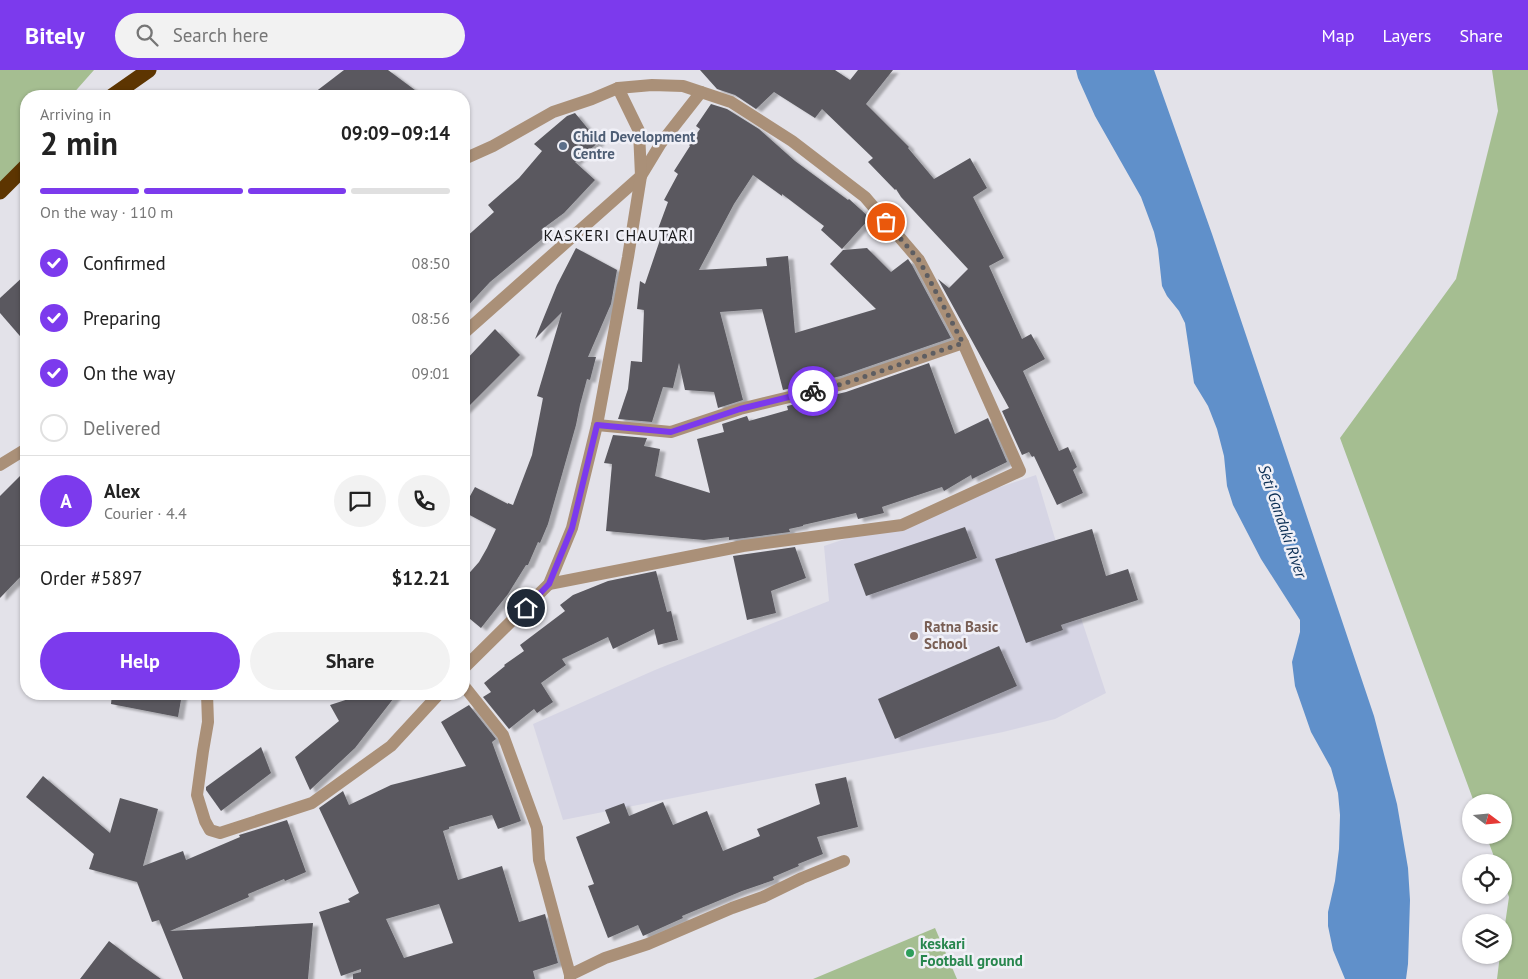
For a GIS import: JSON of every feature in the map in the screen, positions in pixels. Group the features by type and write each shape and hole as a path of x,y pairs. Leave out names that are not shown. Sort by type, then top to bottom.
{"highway":[{"path":"121,90 149,70"},
{"path":"0,192 20,172"}],"street":[{"path":"470,156 493,146 553,112 618,88 652,85 683,86 731,102 792,141 864,197 919,260 963,343 1020,471 902,524 743,546 549,584"},
{"path":"470,662 549,584 572,528 597,425 641,176 639,131 618,88"},
{"path":"470,328 641,176 661,143 701,92"},
{"path":"597,425 671,432 740,409 843,384 963,343"},
{"path":"0,464 20,453"},
{"path":"470,694 503,735 537,828 539,860 570,977 605,958 648,944 732,908 763,898 802,878 844,861"},
{"path":"207,700 208,722 197,794 205,821 210,830 220,833 312,803 391,746 433,700"}],"shaded area":[{"name":"Ratna Basic School","path":"1036,475 1059,552 1106,693 1055,719 1003,732 563,820 533,724 655,670 829,601 824,546"}],"green space":[{"path":"0,70 94,70 76,90 20,90 20,175 0,194"},
{"path":"1492,70 1528,70 1528,979 1497,979 1499,964 1512,964 1512,914 1506,914 1508,904 1512,904 1512,854 1493,854 1489,844 1512,844 1512,794 1471,794 1340,438 1456,279 1498,111"},
{"name":"keskari Football ground","path":"935,928 957,979 813,979"}],"water":[{"name":"Seti Gandaki River","path":"1076,70 1154,70 1212,234 1374,716 1397,804 1408,868 1410,900 1406,979 1345,979 1333,950 1328,926 1328,912 1335,881 1339,849 1340,815 1338,793 1331,768 1311,732 1295,686 1292,662 1300,632 1300,620 1261,559 1233,505 1227,486 1224,456 1217,429 1208,406 1194,383 1185,323 1162,286 1154,232 1141,197 1095,116"}],"building":[{"path":"344,70 388,70 415,90 318,90"},
{"path":"700,70 835,70 850,80 858,70 893,70 866,104 909,147 934,179 970,158 987,188 973,197 1004,258 989,266 1022,339 1031,334 1045,359 1023,371 1059,451 1068,447 1077,467 1073,470 1083,493 1057,505 1034,456 1032,457 1029,452 1022,455 1002,411 1009,408 938,279 949,288 968,269 901,197 896,189 868,162 873,158 822,109 815,118 774,92 756,109 735,95 717,89"},
{"path":"711,104 727,109 759,129 795,161 849,199 870,218 842,249 821,230 824,226 753,175 734,204 699,270 767,266 766,258 788,256 795,333 876,309 830,264 843,250 867,248 891,272 908,259 951,338 841,376 783,390 762,309 720,312 743,400 718,408 714,392 685,390 679,363 673,388 663,387 652,422 618,419 628,389 631,361 642,362 644,310 637,309 640,281 645,284 663,231 658,229 668,202 664,200 678,174 674,171 700,129 696,126"},
{"path":"575,113 599,142 575,162 595,180 564,213 541,230 548,234 490,282 470,304 470,234 494,212 488,205 519,178 542,151 534,144 567,116"},
{"path":"576,248 617,270 611,304 588,357 596,357 590,380 587,379 548,524 528,565 526,565 508,594 481,628 470,619 470,572 479,562 496,529 470,515 470,496 475,487 513,505 532,455 543,398 537,396 562,312 535,339 557,285"},
{"path":"20,280 20,336 0,313 0,298"},
{"path":"495,329 520,355 470,405 470,356"},
{"path":"929,363 955,434 988,418 1007,462 972,479 971,475 944,491 942,487 882,507 884,513 858,519 856,513 789,529 790,532 729,540 729,537 704,540 606,531 612,464 604,463 613,435 647,438 644,446 660,449 655,476 710,493 697,439 724,432 722,424 747,416 749,421 788,410 787,406 846,392"},
{"path":"20,476 20,577 0,598 0,496"},
{"path":"965,527 977,558 866,596 854,564"},
{"path":"1092,529 1106,576 1128,569 1138,600 1061,625 1063,630 1026,643 995,559"},
{"path":"795,547 806,578 771,591 776,613 747,620 733,556"},
{"path":"656,571 667,612 671,611 678,640 658,645 654,629 613,649 608,637 562,659 566,665 541,683 553,702 537,713 534,709 509,729 483,697 491,692 484,683 504,665 524,651 520,645 565,611 560,605 573,595 608,581"},
{"path":"999,646 1017,686 895,739 878,699"},
{"path":"111,700 181,700 178,717 111,704"},
{"path":"345,700 392,700 355,748 310,790 295,757 339,721 330,705"},
{"path":"469,705 496,739 492,742 521,821 498,829 492,815 449,827 449,829 443,831 458,880 502,866 519,922 545,914 558,963 533,971 535,979 353,979 353,974 361,972 361,969 341,976 319,912 350,902 348,899 359,893 319,808 343,791 349,805 391,785 466,766 441,722","holes":["439,904 453,943 404,958 386,919"]},
{"path":"261,747 271,773 221,811 206,790 206,787"},
{"path":"43,776 110,833 120,798 158,809 143,866 183,851 186,860 240,837 239,835 287,820 306,872 248,894 249,897 170,931 313,923 308,979 183,979 159,920 152,922 137,882 89,869 94,854 26,797"},
{"path":"846,777 858,827 817,837 823,854 773,877 774,880 682,916 683,918 643,936 638,925 608,938 588,886 594,884 576,837 610,823 605,810 624,803 629,816 663,802 673,825 707,811 723,851 760,836 757,829 820,804 815,784"},
{"path":"109,941 134,960 161,979 80,979"}],"way so far":[{"path":"813,391 843,384 963,343 919,260 886,222"}],"place":[{"name":"Child Development Centre","path":"563,146"},
{"name":"Ratna Basic School","path":"914,636"},
{"name":"keskari Football ground","path":"910,953"}],"district":[{"name":"KASKERI CHAUTARI","path":"619,235"}],"route":[{"path":"526,608 549,584 572,528 597,425 671,432 740,409 813,391"}]}
